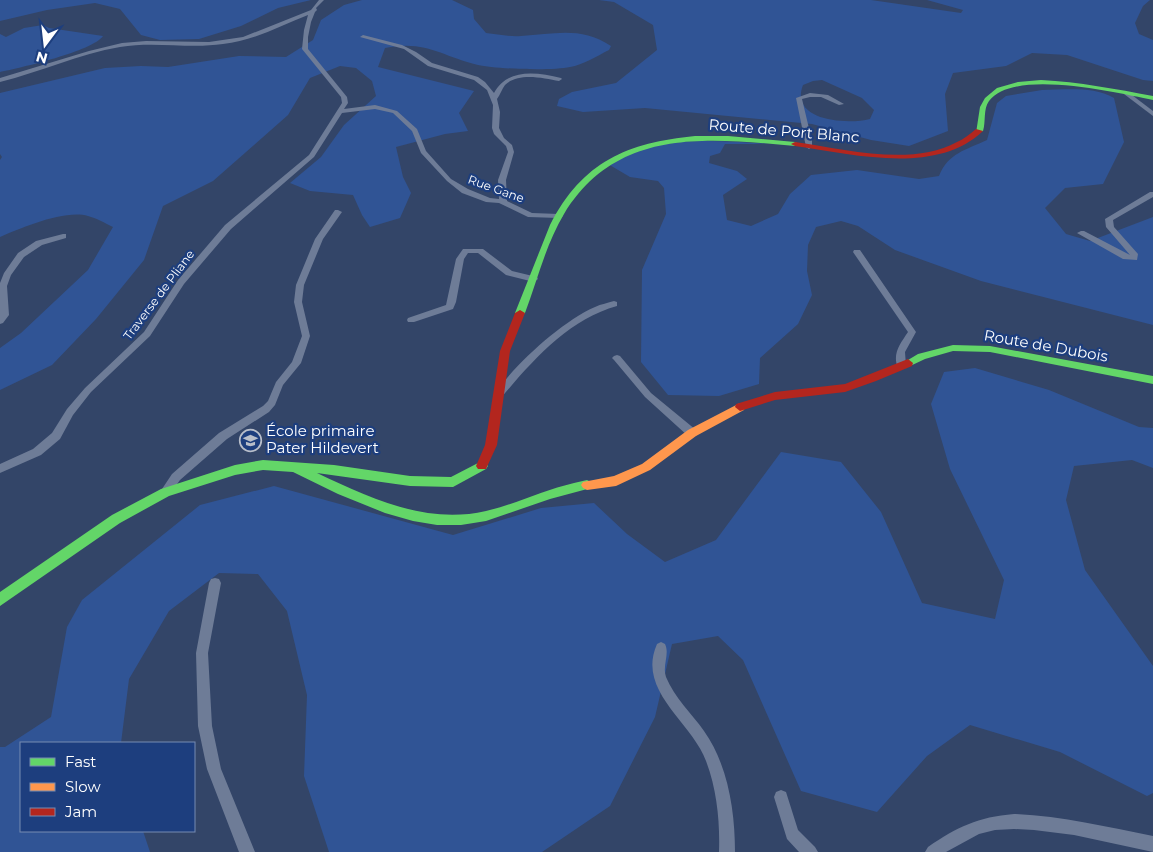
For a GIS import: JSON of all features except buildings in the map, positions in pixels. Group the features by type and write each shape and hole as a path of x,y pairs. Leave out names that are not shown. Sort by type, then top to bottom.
{"street":[{"path":"322,0 316,5 303,39 305,49 344,97 345,104 342,111"},
{"path":"0,80 42,70 120,46 208,44 237,40 282,25 315,10"},
{"path":"363,37 410,50 433,66 479,79 495,98"},
{"path":"503,202 502,180 511,152 509,145 498,137 495,131 495,98 503,85 518,78 532,75 559,79"},
{"name":"Route de Port Blanc","path":"0,600 116,519 166,492 235,470 263,465 291,466 410,481 453,482 484,466 491,445 505,351 559,216 568,201 605,163 624,152 642,146 714,138 898,157 919,156 974,138 981,130 981,111 987,97 998,89 1023,83 1052,82 1153,98"},
{"path":"1126,93 1153,114"},
{"path":"809,147 809,137 801,114 799,98 812,94 823,95 841,104"},
{"name":"Rue Gane","path":"342,111 374,107 395,112 415,130 423,152 449,180 465,192 503,202 532,215 559,216"},
{"name":"Traverse de Pliane","path":"0,469 37,452 56,436 70,412 88,390 147,334 181,282 228,227 303,166 312,156 329,126 342,111"},
{"path":"1081,233 1126,257 1134,258 1134,254 1110,227 1109,219 1153,194"},
{"path":"166,492 176,478 223,436 266,410 272,403 279,384 296,363 306,336 298,302 300,285 319,239 338,212"},
{"path":"0,321 6,315 3,286 7,275 21,255 39,243 63,236"},
{"path":"411,320 450,307 460,259 466,252 480,251 509,273 534,279"},
{"path":"857,252 912,332 900,352 901,366"},
{"path":"498,396 538,351 595,309 614,304"},
{"name":"Route de Dubois","path":"291,466 383,508 429,520 454,521 485,516 563,488 616,481 646,467 692,433 743,406 765,398 833,390 862,384 922,356 953,348 990,349 1153,380"},
{"path":"617,358 648,395 692,433"},
{"path":"215,584 202,652 205,726 214,769 247,852"},
{"path":"661,648 657,669 662,683 693,725 712,758 726,820 727,852"},
{"path":"781,797 792,834 810,852"},
{"path":"933,852 954,838 994,823 1050,824 1153,844"}],"shaded area":[{"path":"0,0 311,0 278,8 241,26 199,39 160,40 141,35 120,9 95,3 47,10 0,21"},
{"path":"362,0 452,0 473,10 474,19 486,33 508,36 557,33 578,34 600,40 611,46 609,50 575,66 538,69 497,68 478,65 423,47 399,46 385,48 378,67 474,91 459,113 468,131 445,134 396,147 403,177 411,193 400,218 370,227 353,195 310,191 290,183 321,157 344,125 376,96 372,81 356,68 340,66 310,78 288,115 213,181 163,206 144,260 96,319 52,365 0,390 0,348 21,333 88,270 113,227 88,216 68,215 43,220 0,237 0,160 2,157 0,154 0,93 105,68 168,67 239,56 286,57 313,40 321,20 344,5"},
{"path":"599,0 871,0 961,13 963,10 927,0 1150,0 1143,6 1135,23 1139,34 1153,40 1153,81 1143,80 1067,55 1032,53 1006,66 953,73 945,94 948,131 909,146 871,140 812,124 645,108 583,112 557,106 559,99 572,92 616,83 657,50 653,25 614,2","holes":["822,80 862,98 874,110 870,119 848,121 823,118 812,113 804,106 801,97 803,85"]},
{"path":"43,25 49,28 103,36 97,42 71,53 0,72 0,34 6,37 24,28"},
{"path":"1042,90 1088,90 1114,98 1124,142 1103,184 1065,188 1045,208 1066,234 1090,241 1153,217 1153,325 981,281 895,250 858,226 841,221 816,227 808,245 807,271 812,295 798,324 760,358 759,384 719,396 668,395 641,362 642,270 666,214 664,188 658,181 630,177 608,164 645,148 665,144 727,141 768,144 725,144 720,153 710,156 709,163 737,171 747,179 723,195 727,220 751,226 778,214 790,194 811,175 857,170 919,179 939,176 947,162 958,153 987,140 997,103 1006,96"},
{"path":"975,368 1049,390 1139,427 1153,428 1153,468 1132,460 1074,466 1066,500 1085,570 1153,666 1153,793 1147,796 1060,752 970,725 927,756 877,812 801,791 743,660 718,636 672,644 655,717 610,806 542,852 329,852 304,776 307,695 287,611 258,574 219,573 169,611 129,679 121,742 20,742 20,832 143,832 150,852 0,852 0,747 5,747 51,717 67,627 82,600 200,505 274,486 453,535 541,508 594,503 627,534 665,562 716,540 781,452 841,462 881,512 922,603 995,619 1004,580 950,469 931,404 944,372"}],"traffic: fast":[{"path":"979,131 983,107 987,99 1000,89 1018,84 1041,82 1065,84 1153,98"},
{"path":"520,313 560,214 581,184 606,163 634,149 664,142 695,138 728,138 795,144"},
{"path":"908,363 922,356 953,348 990,349 1153,380"},
{"path":"0,600 116,519 165,492 235,470 263,465 334,470 410,481 453,482 482,466"},
{"path":"298,470 389,510 437,520 461,520 486,516 548,494 587,485"}],"traffic: slow":[{"path":"587,485 616,481 646,467 692,433 740,407"}],"traffic: jam":[{"path":"795,144 866,154 915,156 938,152 959,144 979,131"},
{"path":"482,466 491,445 505,351 520,313"},
{"path":"740,407 775,396 845,388 873,379 908,363"}],"place":[{"name":"École primaire Pater Hildevert","path":"250,440"}]}
